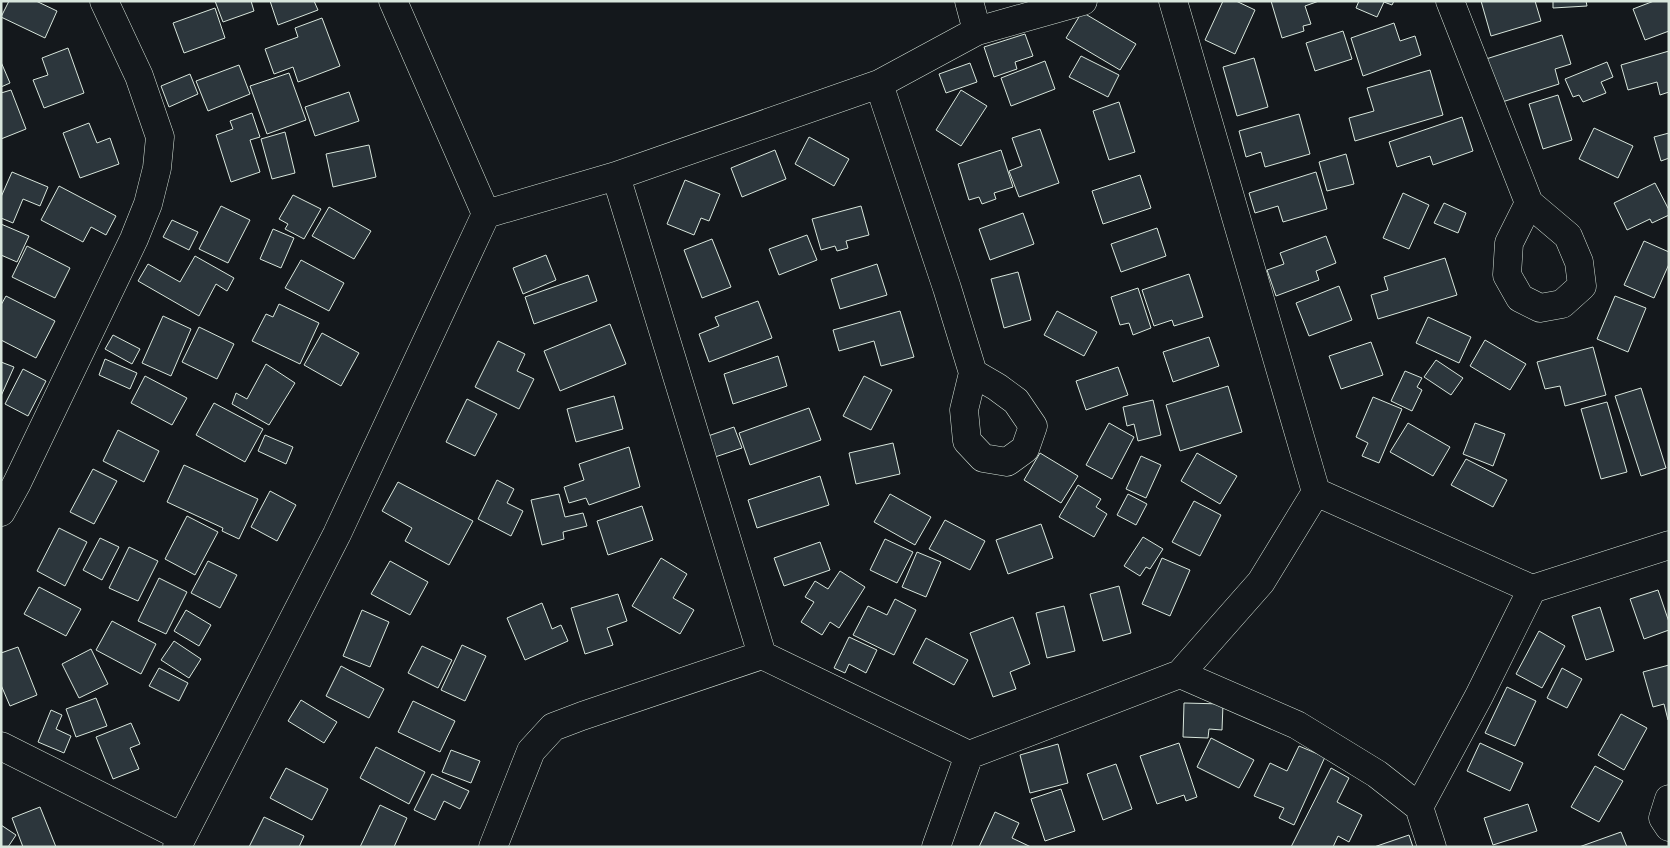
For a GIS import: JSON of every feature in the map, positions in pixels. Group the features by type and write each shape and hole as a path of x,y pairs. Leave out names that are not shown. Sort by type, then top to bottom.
{"street":[{"path":"1,512 17,483 134,238 148,204 157,168 160,137 139,76 104,1"},
{"path":"1,746 180,842 337,534 486,214 393,1"},
{"path":"969,1 978,31"},
{"path":"486,214 616,176 879,84 978,31 1082,1"},
{"path":"493,847 531,751 553,727 762,655 969,755 1180,674 1261,582 1316,492 1173,1"},
{"path":"1450,1 1529,204"},
{"path":"879,84 947,288 973,373"},
{"path":"616,176 762,655"},
{"path":"1316,492 1532,589 1669,545"},
{"path":"1419,807 1479,696 1532,589"},
{"path":"1180,674 1297,725 1377,774 1419,807 1432,847"},
{"path":"936,847 969,755"},
{"path":"1669,799 1663,818 1669,827"}],"building":[{"path":"9,1 36,1 57,11 45,38 1,17"},
{"path":"215,1 251,1 254,11 223,22"},
{"path":"270,1 314,1 318,10 278,25"},
{"path":"1223,1 1236,1 1255,10 1235,54 1205,40"},
{"path":"1271,1 1319,1 1305,6 1311,24 1303,26 1304,31 1282,38"},
{"path":"1359,1 1394,1 1392,5 1384,2 1377,17 1356,8"},
{"path":"1481,1 1535,1 1541,21 1491,36"},
{"path":"1553,1 1586,1 1587,6 1553,8"},
{"path":"1654,1 1669,1 1669,31 1645,40 1633,9"},
{"path":"215,8 225,38 184,53 173,23"},
{"path":"1082,12 1136,44 1120,70 1066,38"},
{"path":"322,18 340,66 298,82 293,67 274,74 265,49 298,37 295,28"},
{"path":"1394,23 1400,41 1415,36 1421,55 1363,76 1351,38"},
{"path":"1343,31 1352,59 1315,71 1306,43"},
{"path":"1025,34 1033,56 1015,62 1017,69 994,77 984,47"},
{"path":"1562,35 1571,64 1555,69 1559,84 1499,103 1486,59"},
{"path":"68,48 84,93 44,108 33,80 48,75 42,58"},
{"path":"1669,51 1669,92 1660,95 1657,82 1628,90 1621,65"},
{"path":"1081,56 1119,75 1108,97 1069,77"},
{"path":"1254,58 1268,107 1237,116 1223,67"},
{"path":"1045,61 1055,89 1011,106 1001,78"},
{"path":"1,62 10,83 1,87"},
{"path":"1607,62 1613,77 1601,82 1606,93 1583,102 1579,95 1573,97 1565,79"},
{"path":"970,63 977,82 946,93 939,74"},
{"path":"239,65 250,94 208,111 196,81"},
{"path":"1430,70 1443,115 1355,141 1349,118 1374,111 1367,88"},
{"path":"289,73 306,120 267,134 250,86"},
{"path":"190,74 198,94 169,107 161,86"},
{"path":"11,90 26,129 1,139 1,93"},
{"path":"961,90 987,106 961,146 936,130"},
{"path":"349,92 359,121 315,136 305,107"},
{"path":"1558,95 1572,140 1543,149 1529,104"},
{"path":"1119,102 1135,152 1109,160 1093,111"},
{"path":"252,113 260,137 250,140 260,172 231,182 216,135 233,129 230,121"},
{"path":"1299,114 1310,154 1265,167 1261,152 1246,157 1239,131"},
{"path":"1462,117 1473,151 1433,165 1430,156 1397,167 1389,142"},
{"path":"89,123 97,143 110,138 119,164 80,178 63,133"},
{"path":"1594,128 1633,146 1618,178 1579,159"},
{"path":"1040,129 1059,183 1019,197 1009,171 1022,166 1012,138"},
{"path":"285,132 295,173 272,179 261,139"},
{"path":"1669,133 1669,158 1661,161 1654,137"},
{"path":"809,137 849,159 834,186 795,164"},
{"path":"369,145 376,177 333,187 326,154"},
{"path":"775,150 786,179 742,197 731,168"},
{"path":"1001,150 1013,187 994,193 996,199 982,204 979,197 969,200 958,164"},
{"path":"1346,154 1354,184 1327,191 1319,162"},
{"path":"12,172 48,187 40,206 23,199 13,223 1,218 1,197"},
{"path":"1316,172 1327,209 1283,222 1278,206 1255,213 1249,193"},
{"path":"1140,175 1151,208 1103,224 1092,191"},
{"path":"685,180 720,194 709,221 701,218 694,235 667,224"},
{"path":"1655,183 1669,210 1669,215 1652,223 1650,219 1627,230 1614,203"},
{"path":"59,186 116,216 106,235 91,227 83,242 41,220"},
{"path":"1403,193 1429,205 1409,249 1383,238"},
{"path":"293,195 321,209 304,239 285,229 288,224 279,219"},
{"path":"1444,203 1466,213 1458,233 1434,223"},
{"path":"221,206 250,220 228,263 199,249"},
{"path":"861,206 869,235 846,241 848,248 837,251 835,246 821,250 812,219"},
{"path":"329,207 371,231 354,259 312,236"},
{"path":"1023,213 1034,244 990,260 979,229"},
{"path":"172,220 198,232 189,250 163,237"},
{"path":"1,224 29,236 17,262 1,255"},
{"path":"1157,228 1166,256 1121,272 1111,244"},
{"path":"273,229 294,238 281,268 260,259"},
{"path":"807,235 817,260 779,275 769,249"},
{"path":"1326,236 1336,263 1316,271 1319,280 1276,296 1267,270 1284,264 1280,253"},
{"path":"712,239 731,287 702,298 684,250"},
{"path":"1644,241 1669,252 1669,264 1654,298 1624,285"},
{"path":"27,246 70,268 55,298 12,277"},
{"path":"546,255 556,280 523,294 513,268"},
{"path":"195,256 234,278 227,291 216,284 199,316 138,281 148,264 180,282"},
{"path":"1445,258 1457,295 1378,319 1371,295 1388,290 1384,277"},
{"path":"301,260 344,283 329,311 285,288"},
{"path":"877,264 887,295 840,309 831,279"},
{"path":"1018,272 1031,320 1004,328 991,279"},
{"path":"1189,274 1203,317 1174,326 1172,320 1154,326 1142,290"},
{"path":"588,275 597,301 534,324 525,297"},
{"path":"1339,286 1352,320 1309,336 1296,303"},
{"path":"1138,288 1151,328 1133,335 1129,323 1120,325 1111,297"},
{"path":"6,296 55,321 36,358 1,340 1,305"},
{"path":"1615,296 1646,308 1628,352 1597,339"},
{"path":"758,301 772,338 709,362 699,334 719,326 715,317"},
{"path":"279,304 319,323 300,364 252,341 266,314 273,317"},
{"path":"900,311 914,357 881,366 874,341 839,351 833,330"},
{"path":"1057,311 1097,332 1084,356 1044,335"},
{"path":"163,316 191,329 171,376 142,363"},
{"path":"1428,317 1471,337 1459,363 1416,343"},
{"path":"610,324 626,364 560,391 544,351"},
{"path":"199,327 234,344 217,379 182,362"},
{"path":"322,333 359,353 341,386 304,365"},
{"path":"113,335 140,349 132,364 105,349"},
{"path":"1209,337 1219,366 1173,382 1163,352"},
{"path":"1485,340 1526,364 1510,390 1470,366"},
{"path":"498,341 525,354 517,371 534,379 519,409 475,387"},
{"path":"1371,342 1383,375 1341,389 1329,356"},
{"path":"1593,347 1606,395 1565,406 1560,386 1545,389 1537,362"},
{"path":"778,356 787,386 733,404 724,374"},
{"path":"105,359 137,373 130,389 99,375"},
{"path":"1436,360 1463,378 1451,395 1424,377"},
{"path":"1,362 14,367 1,396"},
{"path":"266,364 295,383 269,425 232,404 236,393 247,399"},
{"path":"1118,367 1128,395 1086,410 1076,381"},
{"path":"23,369 46,381 28,416 5,404"},
{"path":"1405,371 1422,378 1417,387 1422,390 1412,411 1391,401"},
{"path":"145,376 187,398 172,425 131,403"},
{"path":"864,376 892,390 871,430 843,416"},
{"path":"1228,386 1242,432 1180,451 1166,405"},
{"path":"1641,388 1666,468 1641,476 1615,396"},
{"path":"614,396 623,429 576,442 567,409"},
{"path":"1373,397 1402,409 1379,463 1362,456 1368,443 1356,437"},
{"path":"467,399 497,414 475,456 446,442"},
{"path":"1153,400 1161,435 1138,441 1134,424 1127,426 1123,407"},
{"path":"1607,402 1627,472 1601,479 1581,409"},
{"path":"214,403 263,429 245,462 196,435"},
{"path":"809,408 821,440 750,465 739,433"},
{"path":"1109,423 1134,437 1112,479 1086,465"},
{"path":"1408,423 1450,447 1433,476 1390,452"},
{"path":"1475,423 1505,434 1493,466 1463,454"},
{"path":"734,427 742,448 712,458 705,437"},
{"path":"118,430 159,451 144,482 103,461"},
{"path":"265,435 293,447 286,464 258,451"},
{"path":"893,443 900,474 856,484 849,453"},
{"path":"629,447 640,487 589,505 586,498 569,503 564,487 584,480 579,464"},
{"path":"1040,453 1078,476 1061,503 1024,480"},
{"path":"1197,453 1237,476 1220,504 1181,481"},
{"path":"1141,456 1161,465 1146,498 1126,489"},
{"path":"1466,459 1507,480 1493,507 1451,485"},
{"path":"184,465 258,499 239,539 222,531 223,528 167,502"},
{"path":"93,469 117,481 94,524 70,512"},
{"path":"820,476 829,505 757,528 748,500"},
{"path":"497,480 514,489 507,503 523,511 511,536 478,519"},
{"path":"398,482 473,521 449,565 405,541 412,528 382,511"},
{"path":"1078,485 1101,499 1096,507 1107,514 1094,537 1059,517"},
{"path":"270,491 296,505 277,541 251,527"},
{"path":"559,494 565,517 583,513 587,526 563,532 564,539 542,545 531,500"},
{"path":"890,494 931,517 915,545 874,522"},
{"path":"1128,494 1147,504 1136,525 1117,515"},
{"path":"1194,501 1221,515 1200,556 1172,542"},
{"path":"642,506 653,540 608,555 597,521"},
{"path":"187,516 218,532 195,575 165,559"},
{"path":"945,520 985,541 970,570 929,549"},
{"path":"1041,524 1053,558 1008,574 996,540"},
{"path":"59,528 87,542 65,586 37,571"},
{"path":"1143,537 1163,549 1150,569 1146,567 1140,576 1124,566"},
{"path":"100,538 119,547 102,580 83,570"},
{"path":"885,539 913,552 897,583 870,570"},
{"path":"820,542 830,570 784,586 774,558"},
{"path":"129,547 158,561 138,601 109,588"},
{"path":"917,552 941,562 926,597 902,587"},
{"path":"661,558 687,574 673,598 694,610 680,634 632,606"},
{"path":"1162,558 1190,570 1170,616 1142,604"},
{"path":"208,561 237,575 220,608 191,593"},
{"path":"390,561 428,582 410,615 371,594"},
{"path":"840,571 865,587 839,628 830,622 822,635 801,622 814,602 805,597 815,581 828,589"},
{"path":"159,578 187,592 166,634 138,621"},
{"path":"1119,586 1131,633 1103,641 1090,594"},
{"path":"39,587 81,609 66,636 24,614"},
{"path":"1658,590 1669,622 1669,630 1644,639 1630,599"},
{"path":"618,594 627,621 607,628 613,645 585,654 571,608"},
{"path":"895,599 916,610 894,655 853,635 868,606 887,615"},
{"path":"542,603 552,629 561,625 568,641 525,660 507,618"},
{"path":"1064,606 1075,651 1047,658 1036,613"},
{"path":"1600,607 1614,651 1586,660 1572,616"},
{"path":"186,610 211,625 199,646 174,631"},
{"path":"362,610 389,622 370,667 343,656"},
{"path":"1013,617 1030,664 1010,672 1016,689 993,697 970,633"},
{"path":"112,621 156,644 141,674 96,650"},
{"path":"1539,631 1565,646 1542,688 1516,674"},
{"path":"849,637 877,650 866,673 849,664 845,673 834,668"},
{"path":"926,638 968,660 954,685 913,663"},
{"path":"174,641 201,659 189,678 161,660"},
{"path":"462,645 486,656 465,701 441,690"},
{"path":"422,646 452,660 438,688 408,673"},
{"path":"18,647 37,695 10,706 1,685 1,653"},
{"path":"91,649 108,684 79,698 62,664"},
{"path":"1669,665 1668,720 1664,704 1653,707 1643,672"},
{"path":"341,666 384,689 369,718 326,696"},
{"path":"159,668 188,683 179,701 149,686"},
{"path":"1562,668 1582,679 1567,708 1547,698"},
{"path":"1507,687 1536,701 1515,746 1485,733"},
{"path":"96,698 107,726 76,737 66,709"},
{"path":"301,700 337,722 324,743 288,721"},
{"path":"413,701 455,721 440,752 398,732"},
{"path":"1184,703 1223,704 1222,730 1209,729 1208,738 1183,737"},
{"path":"51,710 62,715 56,729 71,736 64,753 38,742"},
{"path":"1621,714 1647,728 1624,770 1598,755"},
{"path":"131,723 140,744 130,748 139,769 113,779 96,737"},
{"path":"1211,738 1254,760 1239,788 1197,767"},
{"path":"1179,743 1197,797 1186,801 1184,795 1157,804 1140,756"},
{"path":"1480,743 1523,763 1510,791 1467,771"},
{"path":"1058,744 1068,783 1030,793 1020,755"},
{"path":"1299,746 1325,757 1294,825 1279,818 1284,808 1254,796 1270,763 1287,771"},
{"path":"376,747 425,772 409,804 360,778"},
{"path":"451,750 480,761 471,783 442,772"},
{"path":"1116,764 1132,809 1103,820 1087,774"},
{"path":"1595,766 1623,781 1599,822 1571,807"},
{"path":"286,768 328,789 312,820 270,798"},
{"path":"1331,768 1349,778 1337,802 1362,815 1349,842 1338,836 1333,847 1291,847"},
{"path":"432,774 469,791 460,809 444,801 435,820 414,810"},
{"path":"1061,789 1075,831 1045,841 1031,799"},
{"path":"1528,804 1537,831 1493,845 1484,818"},
{"path":"380,805 407,818 394,847 360,847"},
{"path":"40,807 56,847 23,847 12,818"},
{"path":"995,812 1019,823 1012,838 1031,847 979,847"},
{"path":"264,817 304,836 299,847 249,847"},
{"path":"1,825 16,835 8,847 1,847"},
{"path":"1621,832 1627,847 1579,847"},
{"path":"1409,835 1413,847 1374,847"}]}
